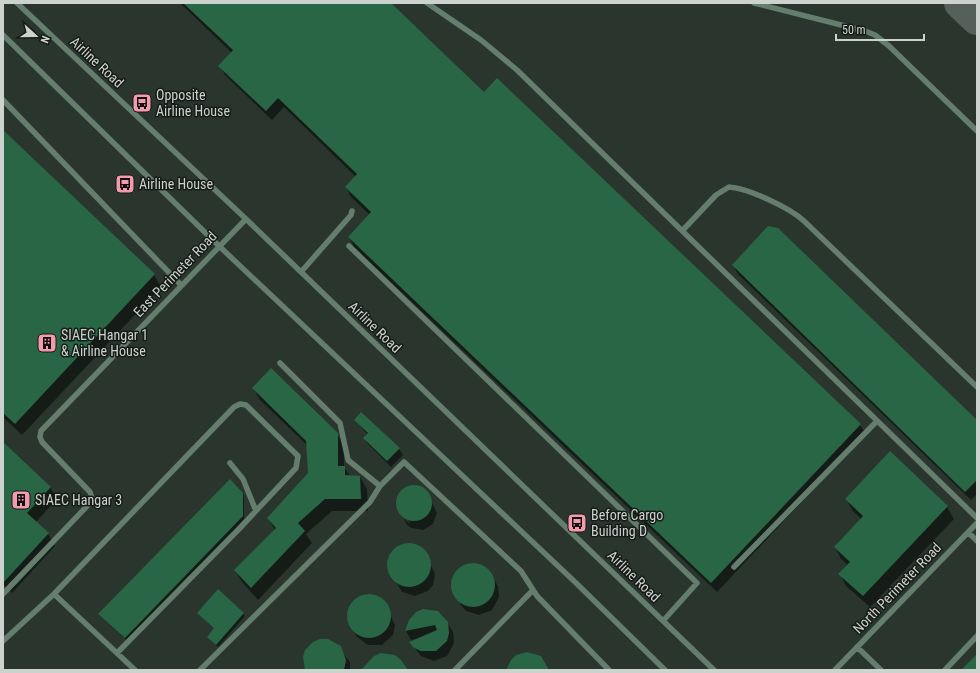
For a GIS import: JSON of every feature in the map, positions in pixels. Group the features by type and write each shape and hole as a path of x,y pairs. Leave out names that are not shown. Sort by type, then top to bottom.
{"lane":[{"name":"Airline Road","path":"17,3 246,219 714,670"},
{"path":"427,3 500,55 683,230 977,518"},
{"path":"754,3 866,31 875,35 889,46 977,131"},
{"path":"3,35 219,246 575,582 665,670"},
{"path":"3,100 181,285"},
{"path":"683,230 716,195 729,187 745,190 790,210 804,221 977,387"},
{"path":"301,272 331,240 351,215 352,211"},
{"name":"East Perimeter Road","path":"3,594 90,503 92,498 90,492 42,442 40,437 41,431 246,219"},
{"path":"349,246 697,583 663,621"},
{"path":"280,363 340,423 348,460 380,486"},
{"path":"3,641 54,594 234,406 240,404 246,405 298,456 296,468 118,653"},
{"path":"734,567 877,421"},
{"path":"200,670 370,502 380,486 401,463 406,463 521,571 537,596 609,670"},
{"path":"230,464 244,479 256,511"},
{"name":"North Perimeter Road","path":"835,670 977,524"},
{"path":"969,533 977,541"},
{"path":"455,670 533,590"},
{"path":"54,594 135,670"},
{"path":"945,670 977,636"},
{"path":"857,647 881,670"}],"building":[{"path":"183,3 391,3 484,92 497,78 861,424 711,583 348,237 371,212 345,187 357,174 278,98 266,111 218,66 233,50"},
{"name":"SIAEC Hangar 1 & Airline House","path":"3,130 155,274 15,424 3,413"},
{"path":"768,226 778,228 977,420 977,480 965,492 732,265"},
{"path":"271,368 338,433 338,466 345,466 345,475 360,476 361,499 325,499 298,523 305,531 251,588 234,570 276,528 267,518 308,473 306,441 252,388"},
{"path":"361,412 400,448 387,461 363,438 368,433 354,420"},
{"name":"SIAEC Hangar 3","path":"3,442 51,487 27,513 49,533 3,583"},
{"path":"890,451 948,506 863,596 838,574 850,562 834,547 863,516 845,499"},
{"path":"230,479 243,493 243,516 125,638 98,614"},
{"path":"417,485 427,490 431,496 431,510 427,516 421,520 411,521 401,516 397,510 396,500 401,490 407,486"},
{"path":"409,543 421,547 427,553 431,565 427,577 421,583 409,587 397,583 391,577 387,565 391,553 397,547"},
{"path":"473,563 485,567 491,573 495,585 491,597 485,603 473,607 461,603 455,597 451,585 455,573 461,567"},
{"path":"218,589 244,613 216,645 207,637 214,628 197,613"},
{"path":"369,594 381,598 387,604 391,616 387,628 381,634 369,638 357,634 351,628 347,616 351,604 357,598"},
{"path":"423,609 438,611 448,622 449,633 447,641 436,651 421,651 414,648 409,642 437,630 435,625 405,631 409,620 416,612"},
{"path":"320,639 328,639 341,646 346,660 344,670 305,670 303,657 305,650 313,642"},
{"path":"527,652 541,656 549,670 506,670 511,660 516,655"},
{"path":"381,653 395,655 401,660 408,670 361,670 374,656"},
{"path":"977,654 977,670 961,670"}],"taxiway":[{"path":"960,3 977,19"}],"place":[{"name":"Opposite Airline House","path":"142,103"},
{"name":"Airline House","path":"125,184"},
{"name":"SIAEC Hangar 1 & Airline House","path":"47,343"},
{"name":"SIAEC Hangar 3","path":"21,500"},
{"name":"Before Cargo Building D","path":"577,523"}]}
